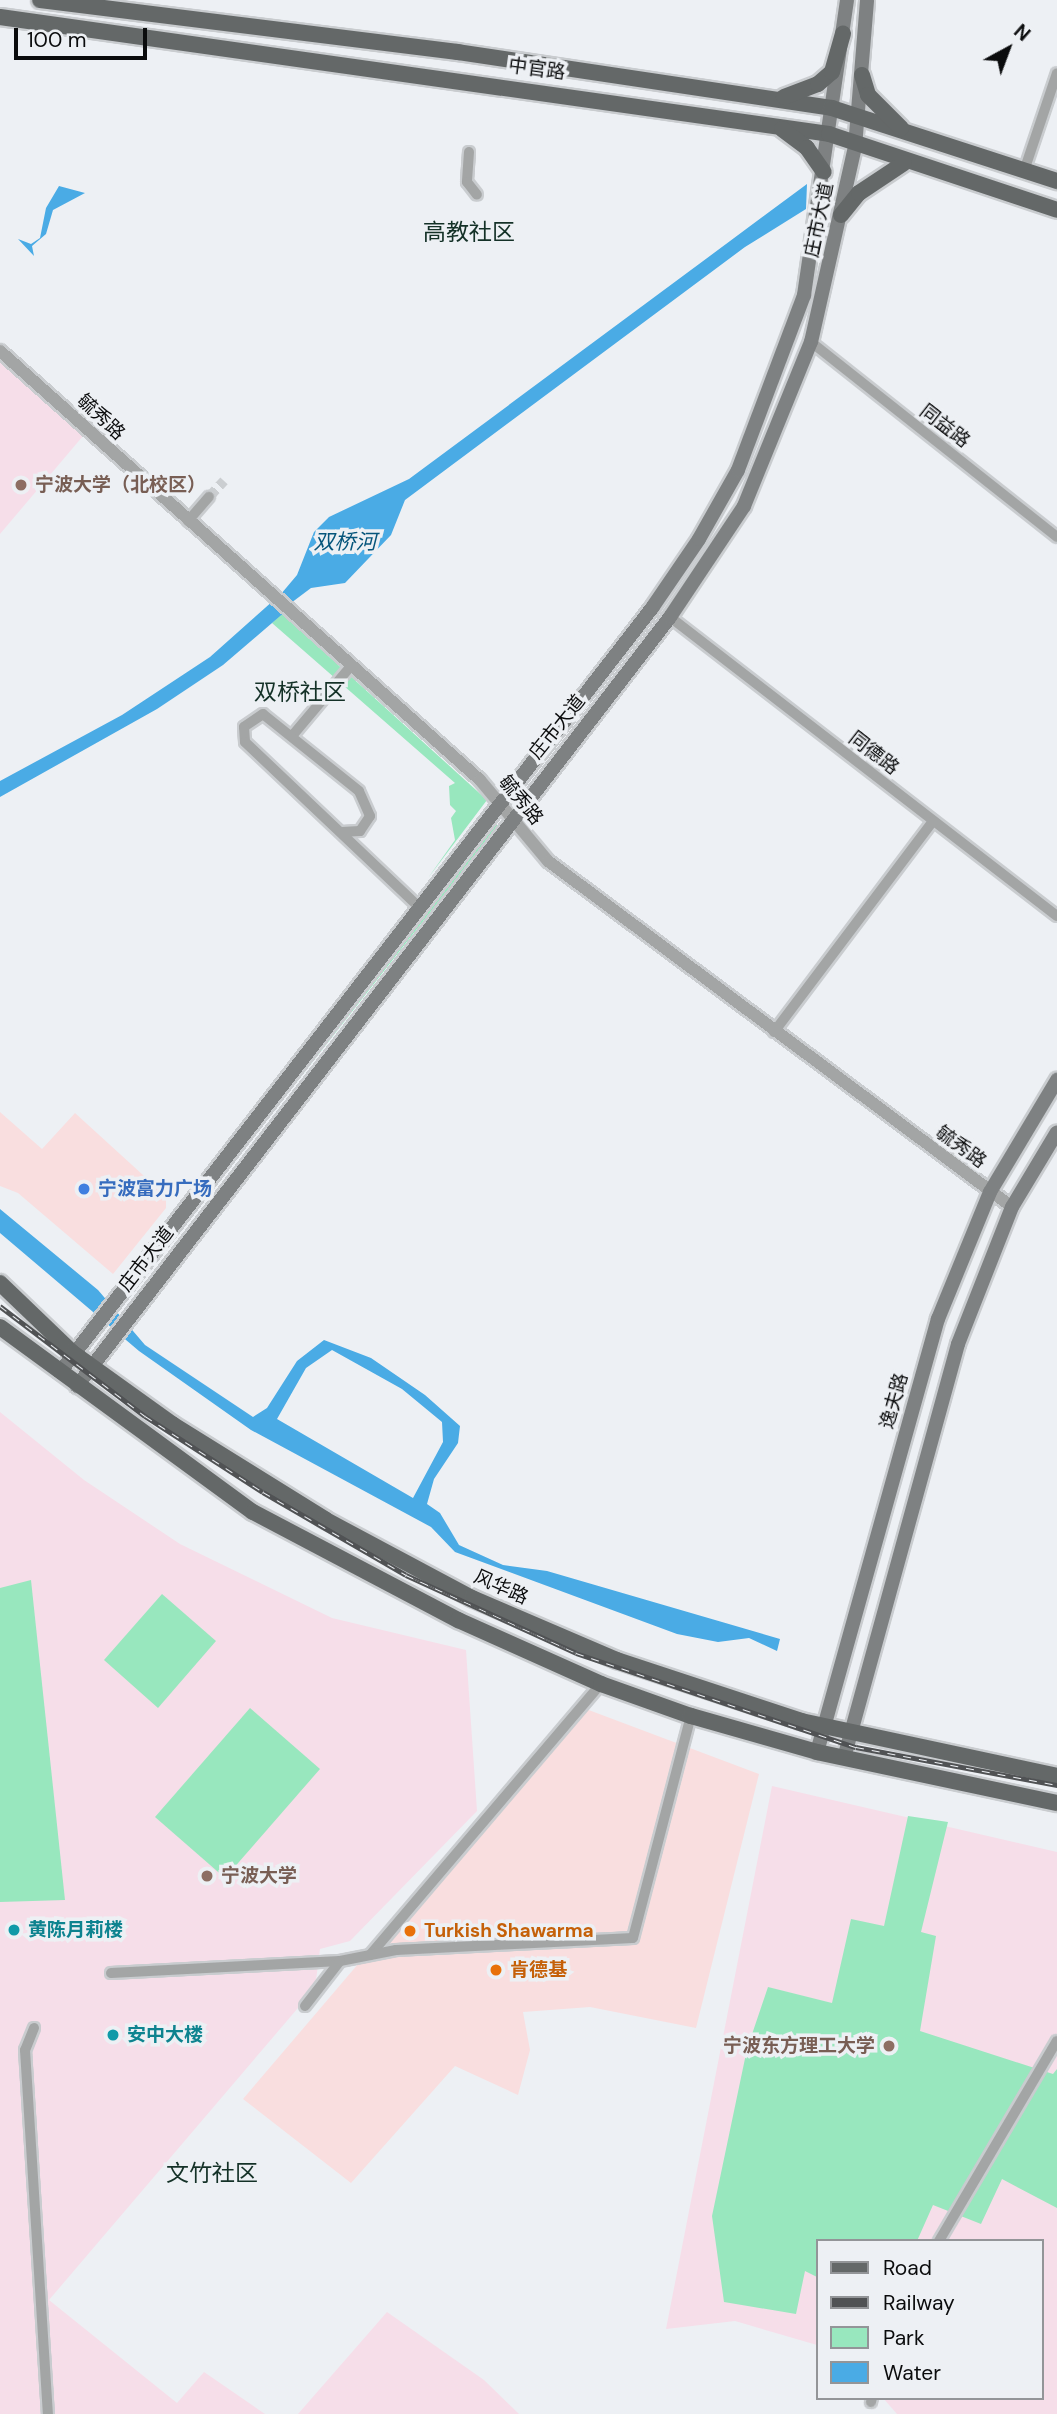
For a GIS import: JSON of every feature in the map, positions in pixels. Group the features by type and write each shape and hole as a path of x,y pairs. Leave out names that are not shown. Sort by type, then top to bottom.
{"main road":[{"name":"中官路","path":"40,0 832,108 1057,181"},
{"name":"庄市大道","path":"60,1372 499,801 652,608 738,470 804,295 824,172 846,0"},
{"name":"庄市大道","path":"77,1386 131,1311 508,820 670,617 744,506 811,342 855,146 867,0"},
{"name":"中官路","path":"0,17 829,134 904,163 1057,210"},
{"path":"775,99 818,85 832,72 843,34"},
{"path":"862,75 868,95 905,132"},
{"path":"777,125 807,148 824,172"},
{"path":"841,215 859,192 904,163"},
{"name":"逸夫路","path":"817,1752 938,1319 990,1192 1057,1080"},
{"path":"844,1758 958,1343 1012,1207 1057,1132"},
{"name":"风华路","path":"0,1283 78,1347 326,1520 472,1598 617,1660 824,1726 1057,1776"},
{"path":"0,1327 77,1386 253,1512 458,1620 601,1684 691,1716 817,1752 1057,1804"}],"street":[{"path":"1024,171 1057,73"},
{"path":"469,152 467,182 477,195"},
{"name":"同益路","path":"811,342 1057,537"},
{"name":"毓秀路","path":"0,351 499,801 508,820 548,861 1012,1207"},
{"path":"188,521 209,497"},
{"name":"同德路","path":"670,617 1057,916"},
{"path":"292,736 351,666"},
{"path":"342,832 360,831 370,816 359,791 262,715 244,727 245,742 342,832 369,865 419,907"},
{"path":"774,1032 933,821"},
{"path":"370,1955 601,1684"},
{"path":"111,1973 340,1961 370,1955 633,1938 691,1716"},
{"path":"304,2006 340,1961"},
{"path":"34,2028 25,2050 48,2414"},
{"path":"940,2239 1057,2041"}],"shaded area":[{"name":"宁波大学（北校区）","path":"0,360 83,436 0,534"},
{"name":"宁波富力广场","path":"0,1112 42,1149 75,1113 166,1196 166,1208 113,1274 18,1193 0,1186"},
{"name":"宁波大学","path":"0,1412 84,1480 180,1544 332,1618 466,1650 477,1811 350,1941 320,1949 315,1988 49,2300 177,2403 204,2372 265,2414 0,2414"},
{"path":"578,1706 759,1774 696,2028 590,2007 523,2012 530,2050 518,2095 455,2066 351,2183 243,2099"},
{"name":"宁波东方理工大学","path":"772,1786 1057,1852 1057,2414 897,2414 885,2400 1043,2400 1043,2239 816,2239 816,2345 735,2321 666,2329"},
{"path":"387,2312 484,2380 519,2414 298,2414"}],"green space":[{"path":"282,614 487,800 428,878 455,840 451,818 456,811 450,805 449,786 455,783 272,623"},
{"path":"495,823 498,826 126,1299"},
{"path":"31,1580 65,1900 0,1902 0,1588"},
{"path":"162,1594 216,1641 158,1708 104,1660"},
{"path":"250,1708 320,1769 225,1878 155,1817"},
{"path":"908,1816 948,1822 921,1932 936,1936 920,2031 1053,2074 1057,2069 1057,2208 1002,2179 981,2224 933,2205 918,2239 816,2239 816,2276 805,2271 796,2314 724,2302 712,2216 747,2049 768,1987 832,2003 851,1919 884,1926"}],"water":[{"name":"双桥河","path":"807,184 806,209 745,247 405,500 391,535 345,583 311,588 291,603 281,594 297,575 314,532 329,517 409,479"},
{"path":"59,186 85,193 53,210 46,234 32,246 34,256 18,239 31,244 40,238 46,208"},
{"path":"274,600 286,611 223,665 157,709 0,797 0,781 122,715 210,657"},
{"path":"0,1209 98,1290 145,1345 253,1417 267,1408 297,1361 324,1340 371,1358 425,1395 460,1426 458,1443 434,1479 427,1504 440,1513 459,1545 503,1565 547,1571 780,1639 777,1651 749,1638 718,1642 677,1634 455,1552 431,1527 251,1430 139,1351 0,1233","holes":["332,1350 402,1389 442,1422 443,1442 413,1498 277,1419 306,1368"]}],"tunnel":[{"path":"209,497 224,481"}],"railway":[{"path":"0,1306 145,1416 263,1492 406,1575 576,1653 856,1747 1057,1785"}],"place":[{"name":"宁波大学（北校区）","path":"21,485"},
{"name":"宁波富力广场","path":"84,1189"},
{"name":"宁波大学","path":"207,1876"},
{"name":"黄陈月莉楼","path":"14,1930"},
{"name":"Turkish Shawarma","path":"410,1931"},
{"name":"肯德基","path":"496,1970"},
{"name":"安中大楼","path":"113,2035"},
{"name":"宁波东方理工大学","path":"889,2046"}],"district":[{"name":"高教社区","path":"469,232"},
{"name":"双桥社区","path":"300,692"},
{"name":"文竹社区","path":"212,2173"}]}
